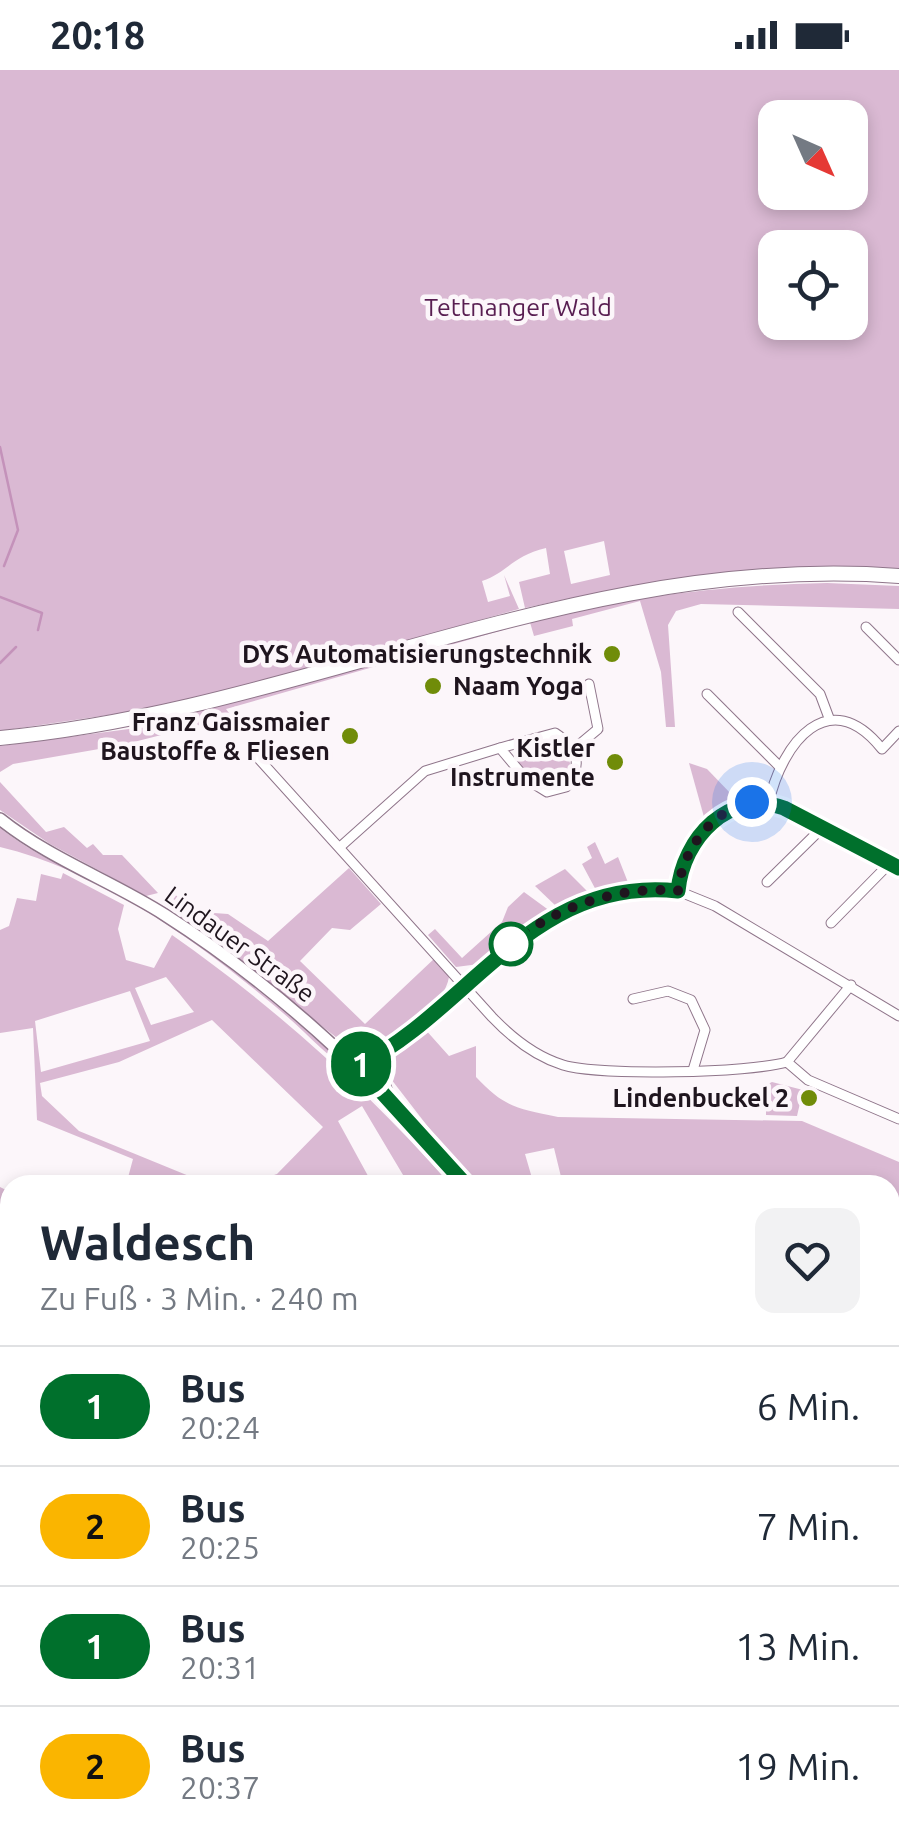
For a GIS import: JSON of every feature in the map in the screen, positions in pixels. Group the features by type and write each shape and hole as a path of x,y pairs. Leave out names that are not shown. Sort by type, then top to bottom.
{"main road":[{"path":"0,738 160,714 488,622 613,594 748,576 899,576"},
{"name":"Lindauer Straße","path":"0,819 172,919 272,992 358,1066 457,1175"}],"street":[{"path":"738,612 820,694 830,718"},
{"path":"866,627 899,660"},
{"path":"574,749 598,729 589,684"},
{"path":"707,694 780,767"},
{"path":"830,718 860,726 882,749 899,731"},
{"path":"769,802 780,767 795,746 830,718"},
{"path":"340,847 425,771 500,748 555,732 574,749 576,773 566,786 553,792 531,784 500,748"},
{"path":"258,759 506,1032 526,1048 565,1066 694,1070 788,1062 851,986"},
{"path":"678,891 686,859 713,820 739,805 769,802 894,866 832,923"},
{"path":"767,882 822,828"},
{"path":"358,1066 394,1048 505,948 556,914 634,891 678,891 729,914 899,1016"},
{"path":"633,999 668,991 691,1000 705,1030 694,1070"},
{"path":"392,1101 380,1072 394,1048"},
{"path":"788,1062 808,1080 899,1119"}],"green space":[{"name":"Tettnanger Wald","path":"0,70 899,70 899,570 757,570 617,589 525,608 519,582 550,574 546,548 525,555 482,581 488,602 510,596 504,575 519,609 183,704 0,731","holes":["604,541 610,575 571,584 564,551"]},
{"path":"827,583 899,586 899,609 701,604 676,611 668,625 675,727 666,727 661,672 640,601 572,619 573,626 534,636 529,619 677,594"},
{"path":"524,624 226,709 232,717 122,745 13,764 0,772 0,746 144,727 441,642"},
{"path":"552,741 568,753 571,769 559,785 552,786 532,779 522,770 517,757 527,746"},
{"path":"689,763 707,769 734,797 704,817"},
{"path":"0,782 46,832 64,827 87,848 93,844 103,855 122,855 158,893 146,896 50,844 0,810"},
{"path":"0,828 36,852 73,872 0,847"},
{"path":"595,842 605,864 618,857 629,885 597,892 582,864 592,858 587,847"},
{"path":"349,868 381,904 350,930 332,928 300,961 365,1024 436,957 449,977 438,1001 417,1024 368,1055 350,1048 166,905 171,892 200,912 228,914 268,941"},
{"path":"565,869 590,894 557,907 535,886"},
{"path":"63,873 124,905 118,929 126,960 154,968 172,935 247,991 353,1083 442,1175 403,1175 362,1106 338,1121 368,1175 274,1175 323,1127 212,1020 119,1062 40,1083 42,1096 79,1131 187,1175 129,1175 133,1159 37,1120 33,1028 0,1033 0,930 9,926 17,898 36,901 41,874 61,879","holes":["166,977 194,1012 151,1025 135,988","130,991 150,1041 41,1072 35,1021"]},
{"path":"524,892 550,911 510,936 479,964 456,967 428,935 435,929 462,958 502,922 508,907"},
{"path":"146,911 180,933 233,971 284,1012 357,1077 276,1007"},
{"path":"424,1028 449,1056 476,1046 476,1077 495,1095 522,1109 558,1117 802,1121 899,1162 899,1175 561,1175 554,1148 525,1154 531,1175 465,1175 391,1079 396,1054"},
{"path":"772,1082 803,1090 797,1116 766,1115 766,1085"}],"waterway":[{"path":"0,447 18,530 4,566"},
{"path":"0,597 42,613 38,630"},
{"path":"0,663 16,647"}],"bus line":[{"name":"1","path":"457,1175 358,1066 394,1048 525,933 556,914 595,900 634,891 678,891 686,859 707,826 726,810 752,802 769,802 784,808 899,868"}],"place":[{"name":"DYS Automatisierungstechnik","path":"612,654"},
{"name":"Naam Yoga","path":"433,686"},
{"name":"Franz Gaissmaier Baustoffe & Fliesen","path":"350,736"},
{"name":"Kistler Instrumente","path":"615,762"},
{"name":"Lindenbuckel 2","path":"809,1098"}],"route":[{"path":"511,944 556,914 595,900 634,891 678,891 686,859 707,826 726,810 752,802"}]}
